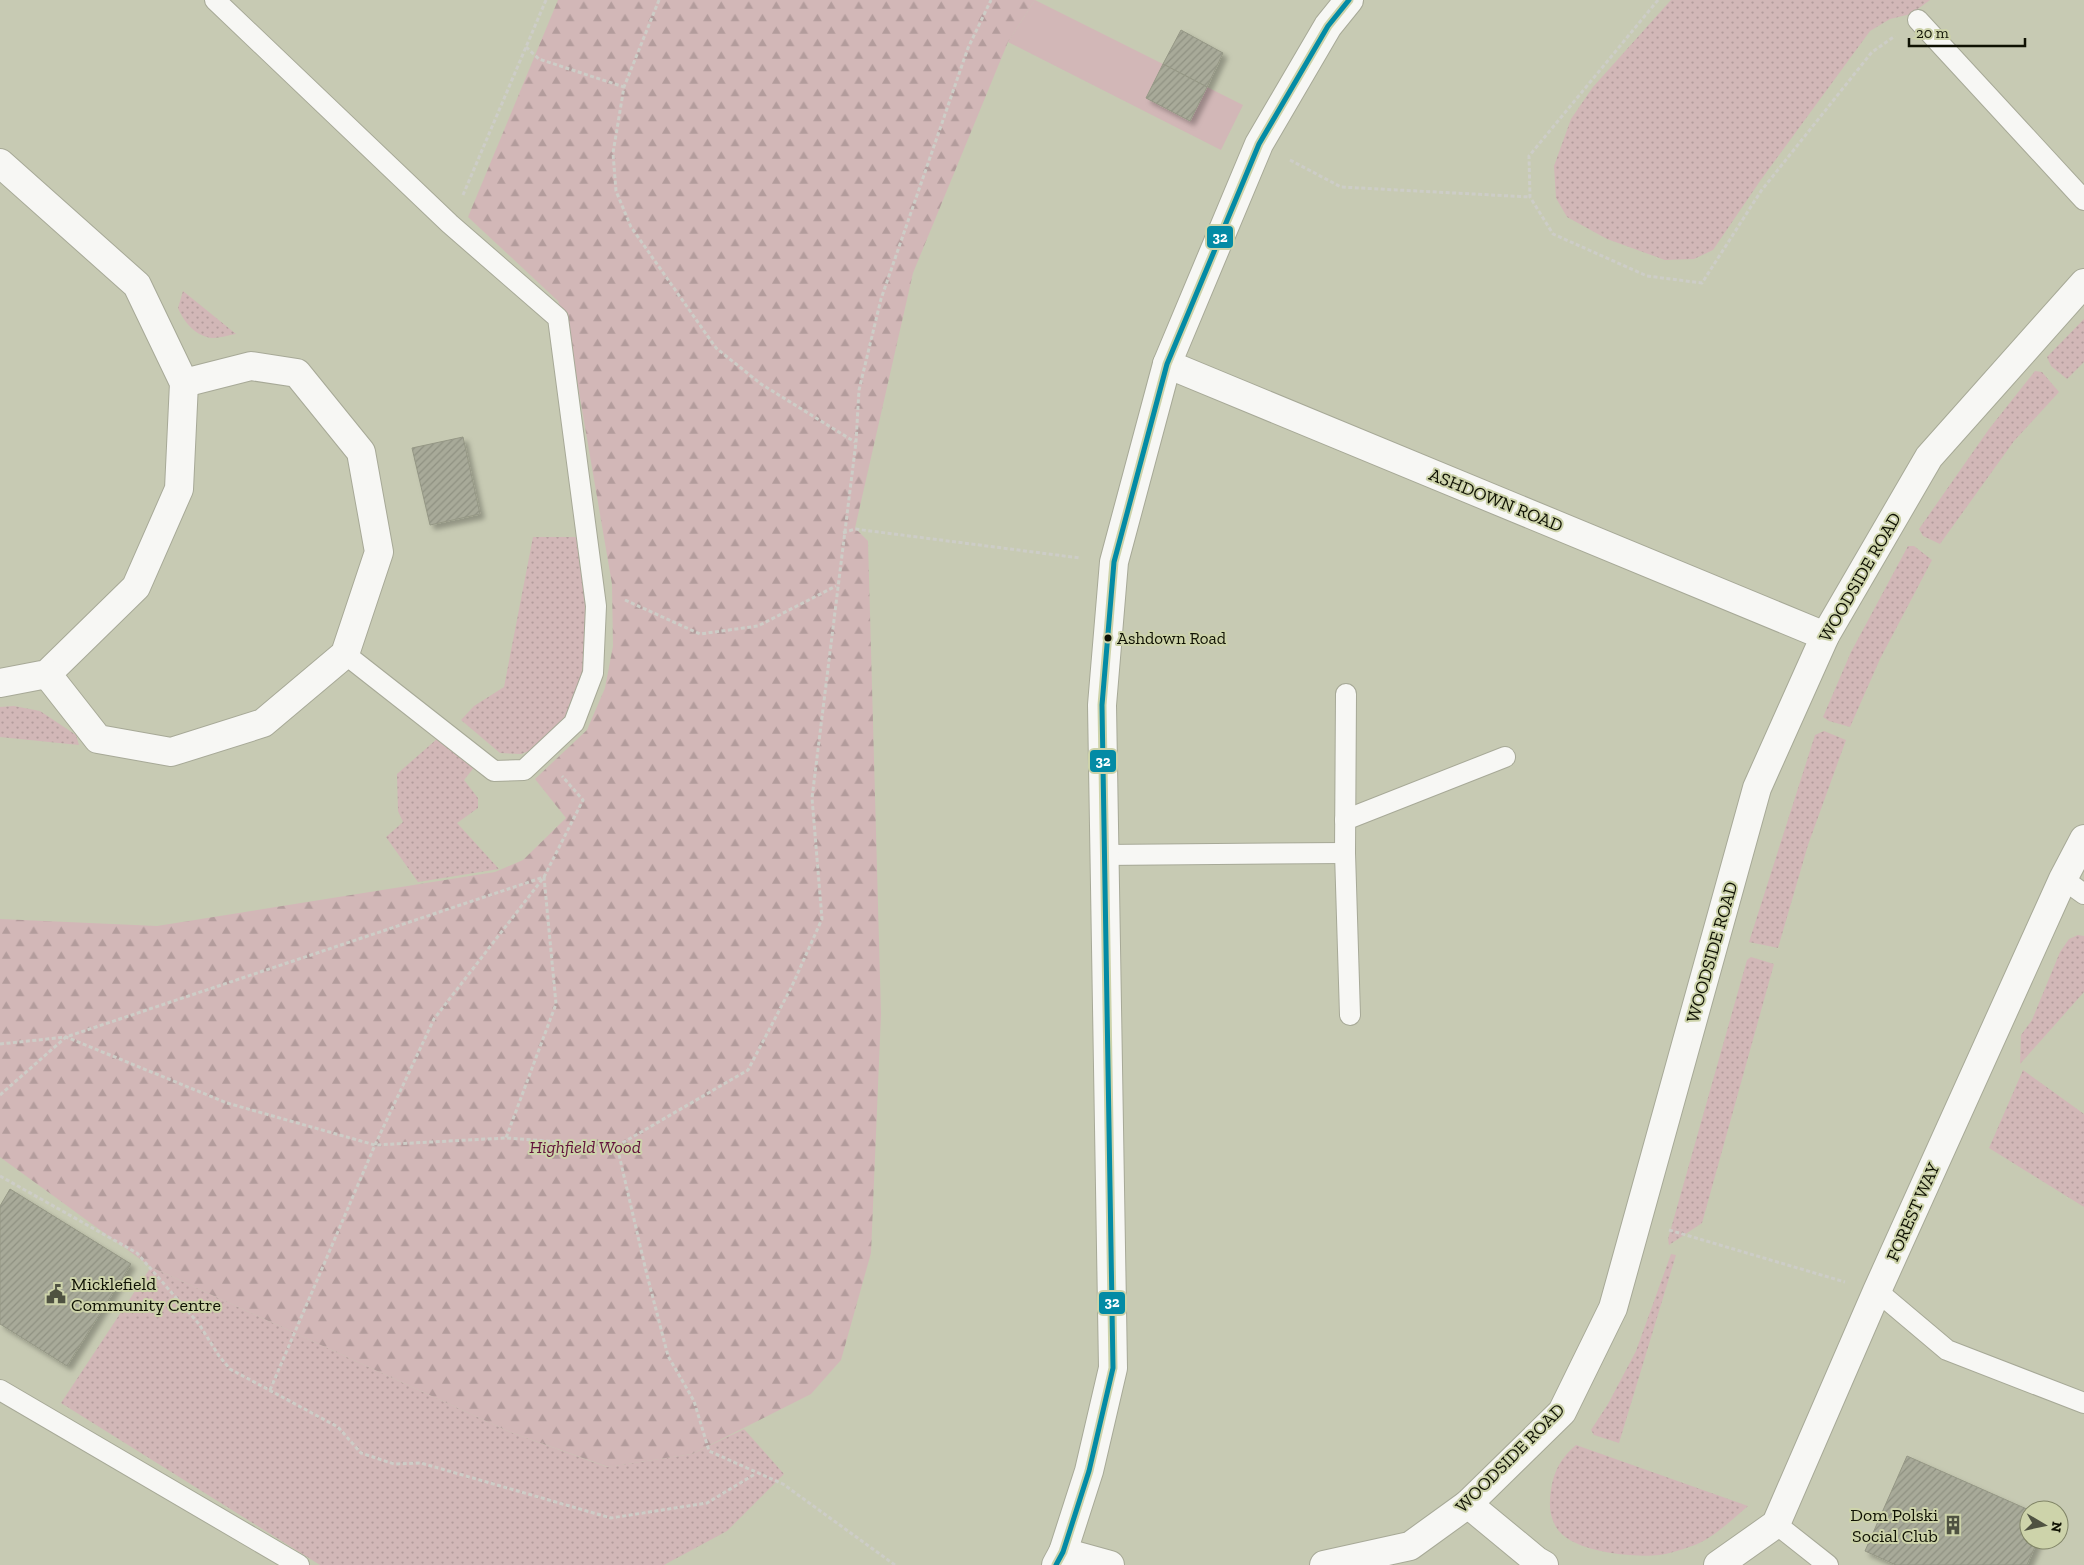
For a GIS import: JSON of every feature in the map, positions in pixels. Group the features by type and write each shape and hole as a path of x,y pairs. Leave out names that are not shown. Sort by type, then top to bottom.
{"street":[{"path":"1110,1565 1060,1558 1089,1471 1113,1368 1102,705 1114,562 1167,364 1259,144 1328,26 1349,0"},
{"path":"0,163 137,285 184,383 179,489 136,587 46,674 0,683"},
{"name":"WOODSIDE ROAD","path":"1324,1565 1410,1546 1468,1504 1562,1412 1613,1308 1758,788 1825,636 1928,457 2084,283"},
{"name":"ASHDOWN ROAD","path":"1167,364 1825,636"},
{"path":"46,674 98,739 171,752 263,723 345,654 379,552 361,452 297,373 251,366 184,383"},
{"name":"FOREST WAY","path":"1776,1524 1877,1291 2074,887 2084,839"},
{"path":"1468,1504 1537,1562 1544,1565"},
{"path":"1718,1565 1776,1524"}],"lane":[{"path":"215,0 450,224 558,318 596,606 593,673 574,723 524,770 494,771 345,654"},
{"path":"1918,20 2084,200"},
{"path":"1346,694 1345,853 1350,1015"},
{"path":"1345,820 1505,756"},
{"path":"1103,855 1345,853"},
{"path":"1877,1291 1947,1350 2084,1403"},
{"path":"0,1390 299,1565"},
{"path":"1776,1524 1828,1565"}],"path":[{"path":"450,224 546,0"},
{"path":"659,0 624,87 613,153 616,191 631,227 716,348 762,384 856,442"},
{"path":"66,1037 227,1103 375,1145 506,1138 617,1146 748,1070 792,986 822,919 812,798 856,442 859,390 881,299 968,48 991,0"},
{"path":"1658,0 1529,156 1530,197 1553,234 1647,276 1702,282 1761,191 1872,52 1918,20"},
{"path":"526,47 539,60 624,87"},
{"path":"1259,144 1341,187 1530,197"},
{"path":"844,532 854,529 1114,562"},
{"path":"622,598 700,634 758,626 837,586"},
{"path":"270,1390 375,1145 434,1019 544,877 583,800 543,752"},
{"path":"0,1044 66,1037 544,877"},
{"path":"506,1138 556,1004 544,877"},
{"path":"0,1095 66,1037"},
{"path":"617,1146 668,1356 694,1401 709,1452 756,1474 783,1484 895,1565"},
{"path":"0,1176 137,1253 199,1324 219,1356 230,1369 338,1427 362,1453 394,1464 421,1463 611,1518 707,1503 756,1474"},
{"path":"1637,1220 1877,1291"}],"green space":[{"name":"Highfield Wood","path":"558,0 1035,0 1008,42 913,273 855,528 868,541 881,1014 871,1253 841,1360 811,1394 692,1454 608,1467 510,1432 151,1267 0,1157 0,919 157,926 495,872 523,860 566,818 535,779 587,730 605,688 613,646 612,584 568,328 558,301 468,217"},
{"path":"1035,0 1163,64 1190,121 1207,87 1243,105 1221,150 1008,42"},
{"path":"1671,0 1930,0 1911,14 1890,19 1870,31 1760,181 1713,250 1694,259 1665,260 1607,239 1567,217 1556,198 1554,166 1571,119 1593,87"},
{"path":"183,291 236,334 213,338 201,335 191,328 178,308"},
{"path":"2084,319 2084,362 2067,379 2051,366 2047,357"},
{"path":"2035,371 2042,372 2059,392 2014,441 1940,544 1923,536 1919,529 1989,429"},
{"path":"533,537 590,539 587,667 574,707 552,733 534,749 521,754 500,753 461,720 474,706 504,687"},
{"path":"1908,546 1914,546 1932,560 1880,659 1850,727 1829,721 1823,717 1851,652"},
{"path":"14,706 40,711 76,735 79,745 0,737 0,707"},
{"path":"1824,731 1846,740 1808,845 1778,948 1749,942 1815,735"},
{"path":"438,738 476,765 464,780 478,798 478,808 457,823 499,869 418,882 386,837 403,822 398,811 397,774"},
{"path":"2078,935 2084,936 2084,992 2020,1064 2021,1035 2032,1020 2060,952 2069,939"},
{"path":"1751,957 1774,964 1702,1223 1669,1245 1668,1239 1747,960"},
{"path":"2023,1070 2084,1114 2084,1207 1989,1148"},
{"path":"1671,1254 1676,1255 1619,1443 1594,1435 1591,1430 1608,1404 1636,1351"},
{"path":"151,1267 510,1432 607,1467 692,1454 744,1429 784,1474 727,1531 664,1565 320,1565 61,1403"},
{"path":"1576,1445 1748,1506 1705,1540 1671,1553 1648,1556 1603,1552 1588,1548 1563,1536 1556,1527 1550,1509 1551,1490 1556,1470 1566,1455"}],"building":[{"path":"1181,30 1223,53 1207,87 1163,64"},
{"path":"1163,64 1207,87 1190,121 1146,98"},
{"path":"463,437 480,514 430,525 412,448"},
{"name":"Micklefield Community Centre","path":"10,1189 131,1264 67,1366 0,1324 0,1206"},
{"name":"Dom Polski Social Club","path":"1907,1456 2019,1506 2019,1550 2034,1550 2027,1565 1896,1565 1865,1551"}],"transit line":[{"name":"32","path":"1056,1565 1063,1552 1089,1471 1113,1368 1102,705 1114,562 1167,364 1259,144 1328,26 1349,0"}],"place":[{"name":"Ashdown Road","path":"1108,638"},
{"name":"Micklefield Community Centre","path":"56,1294"},
{"name":"Dom Polski Social Club","path":"1953,1525"}]}
